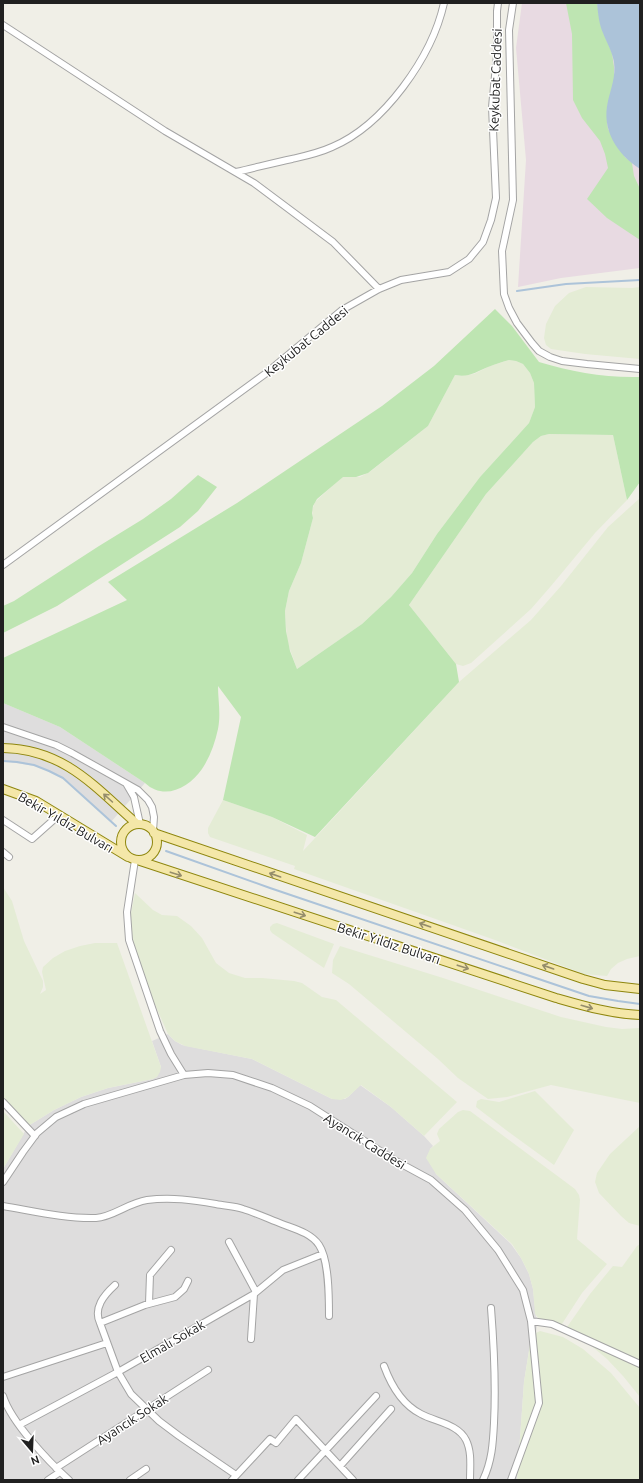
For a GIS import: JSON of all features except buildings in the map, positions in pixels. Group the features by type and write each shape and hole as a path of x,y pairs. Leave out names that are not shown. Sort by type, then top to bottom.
{"main road":[{"path":"3,748 39,753 69,766 87,779 139,824 147,826 154,832 583,979 605,985 640,989"},
{"name":"Bekir Yıldız Bulvarı","path":"3,789 25,796 134,859 556,998 593,1008 640,1015"},
{"path":"139,824 128,828 121,839 123,850 134,859 151,856 156,850 157,842 154,832"}],"street":[{"path":"236,172 322,151 348,140 366,127 385,109 416,68 434,34 444,3"},
{"name":"Keykubat Caddesi","path":"3,565 265,374 342,310 379,289 402,280 449,272 469,259 483,242 491,220 496,198 492,107 498,3"},
{"path":"513,3 509,30 513,200 502,251 504,294 506,301 512,315 522,331 535,347 550,357 562,361 640,369"},
{"path":"3,25 160,127 254,183 333,242 379,289"},
{"path":"3,727 56,745 88,761 138,790 150,802 154,817 154,832"},
{"path":"124,782 134,796 139,824"},
{"path":"3,820 32,839 59,815"},
{"path":"3,852 9,858"},
{"path":"134,859 127,912 128,940 160,1031 171,1054 184,1075"},
{"name":"Ayancık Caddesi","path":"3,1182 18,1158 35,1136 52,1120 77,1107 184,1075 208,1073 233,1075 272,1088 310,1106 431,1180 465,1210 498,1250 523,1290 531,1321 539,1403 511,1480"},
{"path":"3,1102 35,1136"},
{"path":"3,1206 58,1215 95,1218 108,1216 126,1206 139,1202 180,1198 242,1208 309,1235 316,1242 323,1254 328,1288 329,1316"},
{"path":"230,1242 255,1293 251,1339"},
{"path":"149,1303 150,1275 171,1250"},
{"name":"Elmalı Sokak","path":"19,1424 118,1372 255,1293 283,1270 323,1254"},
{"path":"100,1323 149,1303 178,1295 184,1289 188,1281"},
{"path":"116,1285 107,1293 100,1304 98,1315 118,1372 131,1394 147,1410 234,1478 270,1439 276,1443 296,1419 353,1480"},
{"path":"484,1480 489,1466 492,1450 495,1411 495,1360 491,1308"},
{"path":"531,1321 552,1324 640,1364"},
{"path":"3,1377 107,1343"},
{"path":"384,1366 396,1390 410,1406 421,1414 456,1429 462,1435 467,1442 469,1449 470,1480"},
{"name":"Ayancık Sokak","path":"48,1480 58,1470 208,1370"},
{"path":"298,1480 376,1396"},
{"path":"4,1401 36,1446 69,1480"},
{"path":"340,1466 391,1409"},
{"path":"130,1480 146,1469"}],"shaded area":[{"path":"522,3 640,3 640,268 561,278 518,287 526,160 516,48"},
{"path":"3,703 60,727 145,783 111,822 70,783 59,775 35,766 3,761"},
{"path":"168,1034 182,1045 252,1059 332,1099 345,1099 360,1085 391,1107 424,1136 433,1146 430,1149 436,1174 511,1244 521,1258 529,1274 533,1289 536,1317 538,1319 536,1332 531,1338 524,1382 517,1480 3,1480 3,1169 28,1126 54,1110 81,1097 108,1088 153,1079 161,1067 152,1041"}],"green space":[{"path":"566,3 597,3 601,26 612,53 614,67 614,81 607,108 608,129 625,157 632,163 634,176 640,189 640,240 607,218 587,199 608,168 600,141 582,118 573,100 572,34"},
{"path":"586,287 640,287 640,359 551,349 546,345 544,338 546,324 555,306 569,293"},
{"path":"495,309 512,326 539,362 589,374 640,377 640,482 627,500 613,435 549,434 541,436 533,442 486,494 409,605 456,664 459,682 315,837 272,817 223,800 241,717 218,686 219,723 210,755 197,776 190,782 176,790 168,791 160,791 152,788 60,727 3,703 3,658 127,600 108,582 237,503 382,406 434,366","holes":["509,360 523,364 530,373 534,383 535,407 529,423 480,477 437,534 412,573 391,597 362,624 297,669 290,651 286,631 285,611 289,591 301,563 313,518 313,506 317,499 343,477 356,477 368,473 428,426 455,375 464,376"]},
{"path":"509,360 523,364 530,373 534,383 535,407 529,423 480,477 437,534 412,573 391,597 362,624 297,669 287,641 285,611 289,591 301,563 313,518 312,510 315,502 343,476 360,477 371,471 428,426 455,375 459,376 474,374 490,366"},
{"path":"549,434 613,435 627,500 595,533 531,609 471,663 463,666 456,664 409,605 486,494 533,442 541,436"},
{"path":"198,475 217,487 198,511 180,527 57,606 3,633 3,606 14,601 143,519 171,499"},
{"path":"640,498 640,956 618,963 611,969 607,976 584,974 495,940 294,869 295,866 210,837 208,828 223,800 272,817 307,835 303,851 459,682 531,620 561,586 608,527"},
{"path":"3,887 12,901 24,941 43,981 43,987 40,994 46,990 42,972 43,967 53,958 65,951 80,946 95,943 117,943 161,1067 157,1077 108,1088 81,1097 54,1110 28,1126 3,1099"},
{"path":"135,893 153,910 162,915 177,916 191,926 202,938 216,963 229,973 245,978 262,978 302,983 322,997 336,1000 457,1102 424,1136 391,1107 361,1085 348,1097 341,1100 332,1099 252,1059 185,1046 175,1041 168,1034 148,989 132,941 130,918"},
{"path":"277,923 334,944 324,968 272,933 270,927"},
{"path":"340,946 561,1017 606,1027 622,1029 640,1028 640,1103 551,1085 507,1097 488,1099 458,1078 438,1059 349,984 332,973 333,960"},
{"path":"535,1091 574,1130 554,1165 476,1107 477,1101 481,1099 499,1102"},
{"path":"463,1110 470,1111 575,1189 579,1195 580,1200 577,1239 607,1264 582,1293 560,1327 540,1320 535,1314 533,1289 529,1274 512,1244 436,1174 426,1158 430,1149 440,1141 437,1134 439,1129 458,1112"},
{"path":"3,1111 24,1134 3,1169"},
{"path":"640,1126 640,1226 629,1223 621,1216 599,1193 595,1182 597,1173 610,1154"},
{"path":"640,1244 640,1397 607,1359 588,1343 565,1330 590,1294 613,1266 622,1267"},
{"path":"540,1331 563,1337 583,1349 611,1373 640,1408 640,1480 517,1480 524,1382 531,1338 534,1334"}],"water":[{"path":"597,3 640,3 640,169 618,149 609,131 606,112 614,77 614,62 603,33"}],"waterway":[{"path":"517,291 566,284 640,280"},
{"path":"3,761 34,765 63,778 116,826"},
{"path":"166,851 270,888 589,996 640,1004"}]}
